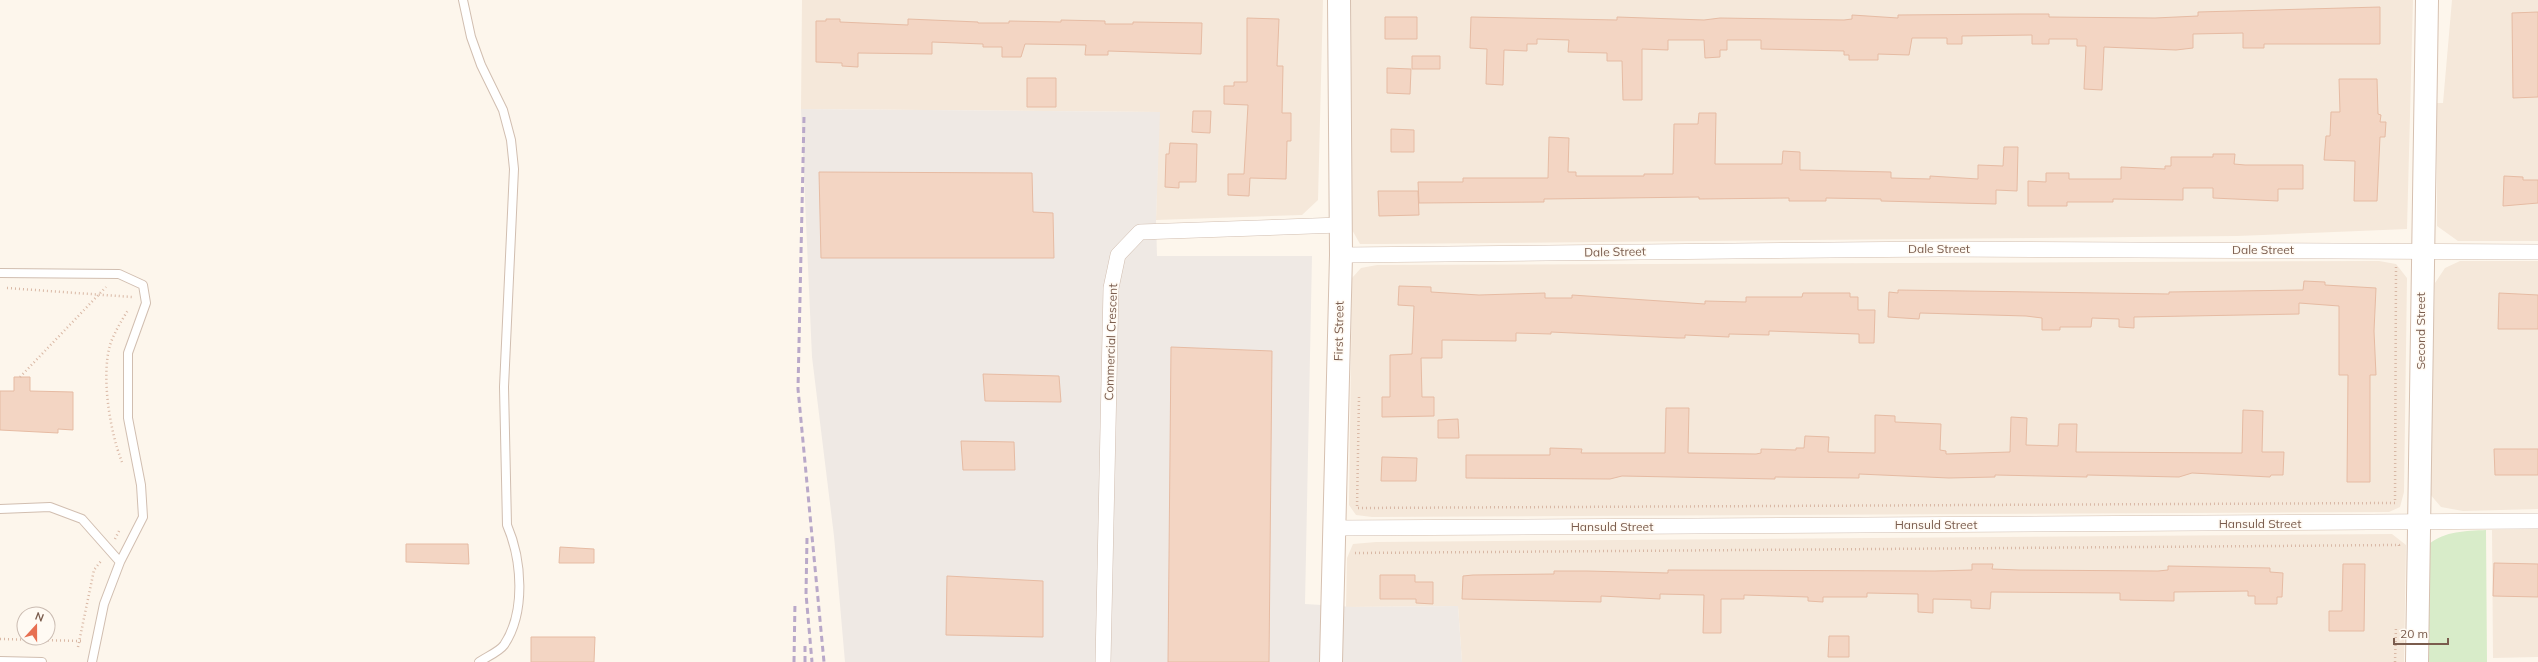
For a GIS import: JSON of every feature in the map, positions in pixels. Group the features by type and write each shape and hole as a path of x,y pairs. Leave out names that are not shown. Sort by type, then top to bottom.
{"street":[{"name":"First Street","path":"1331,662 1340,255 1339,0"},
{"name":"Second Street","path":"2417,662 2421,523 2421,251 2426,0"},
{"name":"Commercial Crescent","path":"1102,662 1111,288 1118,255 1140,232 1340,225"},
{"name":"Dale Street","path":"1340,255 1940,249 2538,252"},
{"name":"Hansuld Street","path":"1334,528 2421,523 2538,521"}],"lane":[{"path":"463,0 471,37 481,66 503,110 511,140 514,169 504,395 506,526 512,539 520,579 514,623 504,646 479,662"},
{"path":"0,273 119,274 143,285 146,303 128,353 128,418 141,486 143,516 120,562 104,604 92,662"},
{"path":"0,509 50,507 82,519 120,562"},
{"path":"0,661 42,662"}],"path":[{"path":"1360,388 1358,508 2394,503 2396,264"},
{"path":"20,377 107,286"},
{"path":"0,287 136,297 133,302"},
{"path":"123,465 109,422 107,367 110,345 130,308"},
{"path":"115,539 122,527"},
{"path":"1355,559 1355,551 2399,545 2398,553"},
{"path":"78,647 94,570 103,559"},
{"path":"2394,662 2396,623"},
{"path":"0,638 85,641"}],"shaded area":[{"path":"802,0 1323,0 1318,200 1302,215 1156,220 1159,112 801,109"},
{"path":"1351,0 2413,0 2407,229 2237,236 1360,244 1351,228"},
{"path":"2452,0 2538,0 2538,241 2458,241 2437,226 2437,103 2443,103"},
{"path":"801,109 1160,112 1156,220 1157,256 1312,256 1305,604 1354,607 1458,606 1462,662 845,662 834,536 812,357"},
{"path":"2379,261 2396,264 2407,278 2404,492 2400,507 2389,512 1372,517 1356,515 1349,505 1352,278 1361,268 1377,265"},
{"path":"2460,261 2538,261 2538,509 2463,511 2441,507 2429,493 2435,283 2445,268"},
{"path":"2538,529 2538,657 2493,658 2492,530"},
{"path":"2392,534 2406,545 2404,662 1462,662 1458,606 1346,607 1347,558 1353,544 1376,542"}],"green space":[{"path":"2486,530 2487,662 2428,662 2429,544 2442,536 2449,534 2463,531"}],"building":[{"path":"2380,7 2380,44 2264,44 2264,48 2243,48 2243,33 2193,34 2193,48 2176,50 2104,47 2102,90 2084,89 2086,46 2077,46 2077,39 2049,39 2049,44 2032,44 2032,35 1962,36 1962,44 1947,44 1947,38 1912,38 1909,55 1878,54 1878,60 1849,60 1849,55 1844,55 1844,51 1761,49 1761,40 1727,40 1727,50 1720,50 1720,57 1705,58 1704,40 1668,40 1668,50 1642,49 1642,100 1623,100 1622,61 1607,61 1607,53 1568,52 1569,40 1537,39 1537,44 1527,44 1527,51 1504,50 1503,85 1486,84 1487,49 1470,48 1471,17 1617,20 1617,17 1704,20 1720,18 1844,20 1852,19 1852,15 1898,18 1898,15 2049,14 2049,17 2155,18 2198,16 2198,12"},
{"path":"2538,12 2538,97 2513,98 2512,13"},
{"path":"1385,17 1417,17 1417,39 1385,39"},
{"path":"1247,18 1279,19 1277,66 1283,66 1282,113 1291,113 1291,141 1287,141 1286,179 1250,178 1249,196 1228,195 1228,174 1244,174 1248,105 1224,104 1224,86 1234,86 1234,82 1247,82"},
{"path":"826,19 840,19 840,22 908,25 908,19 978,23 1009,23 1009,21 1061,22 1061,20 1105,21 1105,24 1133,24 1133,22 1202,23 1201,54 1108,51 1108,55 1085,55 1086,45 1025,44 1021,57 1002,57 1002,47 983,47 983,44 932,42 932,54 858,53 858,67 842,66 842,63 816,62 816,21 826,21"},
{"path":"1412,56 1440,56 1440,69 1412,69"},
{"path":"1387,68 1411,69 1410,94 1387,93"},
{"path":"1027,78 1056,78 1056,107 1027,107"},
{"path":"2339,79 2377,79 2378,114 2381,115 2380,122 2386,122 2385,137 2380,137 2377,201 2354,201 2355,161 2324,160 2326,136 2330,136 2331,112 2340,112"},
{"path":"1193,111 1211,111 1210,133 1192,132"},
{"path":"1699,113 1716,113 1715,164 1782,164 1783,151 1800,152 1800,170 1891,172 1891,178 1930,179 1930,176 1978,179 1978,165 2003,166 2004,147 2018,147 2017,191 1996,190 1996,204 1881,201 1881,199 1826,198 1826,201 1789,201 1789,198 1699,199 1699,197 1544,199 1544,202 1419,203 1418,182 1463,182 1463,178 1548,178 1549,137 1569,138 1568,172 1576,172 1576,176 1644,176 1644,174 1673,174 1674,124 1698,124"},
{"path":"1391,129 1414,130 1414,152 1391,152"},
{"path":"1170,143 1197,144 1196,182 1179,182 1179,188 1165,187 1166,154 1169,154"},
{"path":"2213,154 2235,154 2234,164 2303,165 2303,189 2278,189 2278,201 2213,198 2213,188 2183,188 2183,200 2113,199 2113,202 2067,202 2067,206 2028,206 2028,181 2046,182 2046,173 2069,173 2069,179 2121,179 2121,167 2165,169 2165,166 2171,166 2171,157 2213,157"},
{"path":"819,172 1032,173 1033,212 1053,213 1054,258 821,258"},
{"path":"2504,176 2523,177 2523,180 2538,180 2538,203 2503,206"},
{"path":"1378,191 1418,191 1419,215 1379,216"},
{"path":"2304,281 2325,282 2325,285 2376,288 2374,331 2376,375 2370,375 2370,482 2347,482 2348,375 2339,375 2339,306 2299,303 2299,314 2134,317 2134,328 2119,327 2119,319 2092,318 2091,327 2060,327 2060,330 2042,330 2042,318 2026,316 1920,313 1919,319 1888,317 1889,292 1898,293 1898,290 2169,294 2169,292 2303,290"},
{"path":"1399,286 1431,287 1431,292 1479,295 1545,293 1545,298 1572,298 1572,295 1705,304 1705,301 1746,302 1746,297 1802,297 1803,293 1850,293 1850,297 1858,297 1858,310 1875,310 1874,343 1859,343 1859,334 1769,331 1769,335 1729,334 1729,337 1685,335 1685,338 1551,332 1551,334 1516,333 1516,341 1442,340 1442,358 1421,358 1422,397 1434,397 1434,416 1382,417 1382,397 1390,397 1390,355 1412,354 1414,306 1398,305"},
{"path":"2499,293 2538,295 2538,329 2498,329"},
{"path":"1171,347 1272,351 1269,662 1168,662"},
{"path":"983,374 1059,376 1061,402 985,401"},
{"path":"14,377 30,377 30,391 73,392 73,430 58,429 58,433 0,430 0,391 14,391"},
{"path":"1666,408 1689,408 1688,453 1756,454 1761,453 1761,449 1796,450 1796,448 1804,448 1805,436 1829,437 1828,452 1875,453 1875,415 1895,416 1895,422 1941,424 1940,450 1946,451 1946,454 2010,452 2011,417 2027,418 2026,445 2058,446 2059,424 2077,424 2076,452 2242,453 2243,410 2263,411 2262,452 2284,452 2283,475 2271,475 2270,477 2192,473 2179,477 1995,475 1995,477 1949,478 1859,474 1859,478 1775,477 1775,479 1622,476 1610,479 1466,478 1466,455 1550,455 1550,448 1582,449 1581,453 1665,453"},
{"path":"1458,419 1459,438 1438,438 1438,420"},
{"path":"961,441 1014,442 1015,470 963,470"},
{"path":"2494,449 2538,449 2538,475 2495,475"},
{"path":"1382,457 1417,458 1416,481 1381,481"},
{"path":"406,544 468,544 469,564 406,562"},
{"path":"560,547 594,549 594,563 559,563"},
{"path":"2494,563 2538,564 2538,597 2493,596"},
{"path":"1972,564 1993,564 1992,569 2019,570 2158,571 2168,570 2168,566 2270,568 2270,572 2283,573 2282,597 2277,597 2277,604 2255,604 2255,596 2248,596 2248,591 2174,592 2174,601 2120,600 2120,593 1991,592 1990,609 1971,608 1971,600 1933,599 1933,613 1918,612 1918,594 1867,593 1867,597 1823,597 1823,602 1808,601 1808,597 1744,595 1744,599 1721,599 1721,633 1703,633 1704,595 1660,594 1660,599 1601,596 1601,602 1462,599 1463,576 1473,575 1554,574 1554,571 1668,573 1668,570 1935,571 1972,570"},
{"path":"2343,564 2365,564 2364,631 2329,631 2329,611 2342,611"},
{"path":"1380,575 1415,575 1415,582 1433,582 1433,604 1416,603 1416,599 1380,599"},
{"path":"947,576 1043,581 1043,637 946,635"},
{"path":"1829,636 1849,636 1849,657 1828,657"},
{"path":"531,637 595,637 594,662 531,662"}],"railway":[{"path":"804,117 798,389 824,662"},
{"path":"807,538 806,594 812,662"},
{"path":"794,662 795,602"},
{"path":"805,646 805,662"}]}
